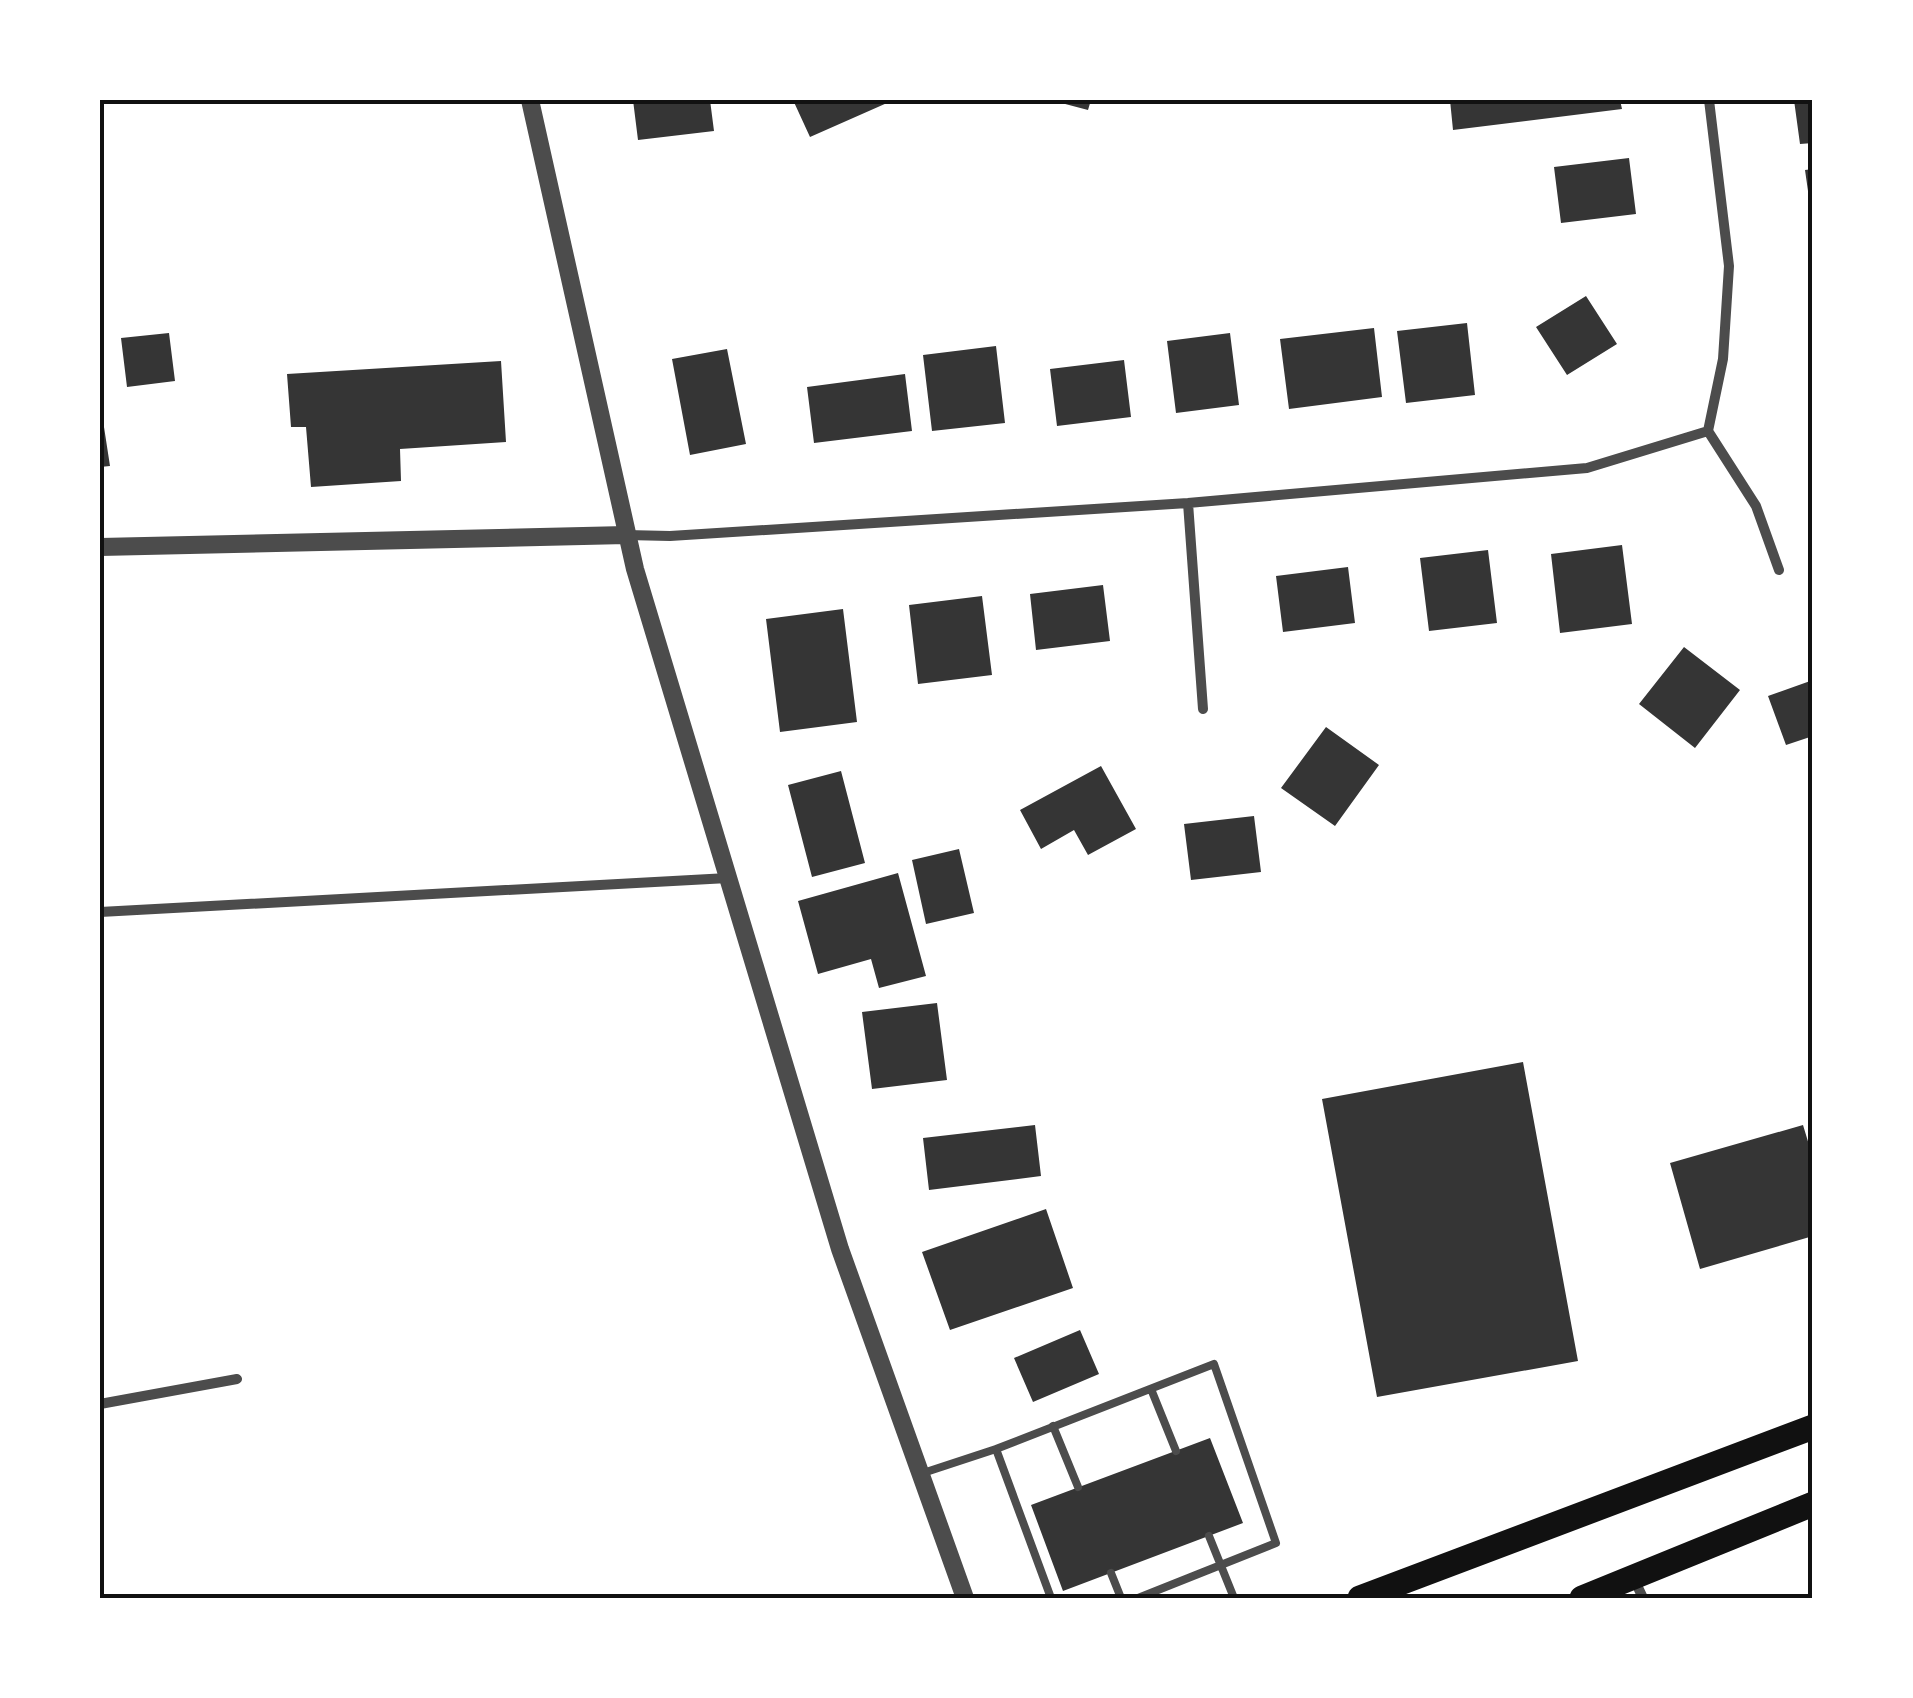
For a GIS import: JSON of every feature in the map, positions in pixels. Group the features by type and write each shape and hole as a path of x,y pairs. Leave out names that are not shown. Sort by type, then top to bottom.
{"main road":[{"path":"1360,1598 1813,1427"},
{"path":"1582,1598 1638,1588 1813,1504"}],"street":[{"path":"530,100 626,534 840,1249 965,1598"},
{"path":"1709,100 1729,266 1723,360 1708,431 1756,506 1779,570"},
{"path":"100,547 670,536 1188,503 1587,468 1708,431"},
{"path":"1188,503 1203,709"},
{"path":"100,912 728,878"},
{"path":"100,1404 237,1379"}],"lane":[{"path":"920,1474 996,1449 1214,1364 1276,1544 1138,1598"},
{"path":"1151,1388 1176,1451"},
{"path":"1053,1426 1078,1488"},
{"path":"996,1449 1051,1598"},
{"path":"1209,1536 1234,1598"},
{"path":"1111,1573 1121,1598"}],"building":[{"path":"633,100 710,100 714,131 638,140"},
{"path":"793,100 885,100 887,103 810,137"},
{"path":"1050,100 1091,100 1088,110"},
{"path":"1450,100 1620,100 1622,109 1453,130"},
{"path":"1794,100 1813,100 1813,143 1800,144"},
{"path":"1629,158 1636,214 1561,223 1554,167"},
{"path":"1813,169 1813,212 1811,212 1805,170"},
{"path":"1586,296 1617,344 1567,375 1536,327"},
{"path":"1467,323 1475,395 1406,403 1397,331"},
{"path":"1374,328 1382,397 1289,409 1280,339"},
{"path":"169,333 175,381 127,387 121,338"},
{"path":"1230,333 1239,405 1176,413 1167,341"},
{"path":"996,346 1005,423 932,431 923,355"},
{"path":"727,349 746,444 690,455 672,359"},
{"path":"1124,360 1131,417 1057,426 1050,369"},
{"path":"501,361 506,442 400,449 401,481 311,487 306,427 291,427 287,374"},
{"path":"905,374 912,431 814,443 807,387"},
{"path":"100,401 110,466 100,467"},
{"path":"1622,545 1632,624 1560,633 1551,554"},
{"path":"1488,550 1497,623 1429,631 1420,558"},
{"path":"1348,567 1355,623 1283,632 1276,576"},
{"path":"1103,585 1110,641 1036,650 1030,594"},
{"path":"982,596 992,675 918,684 909,605"},
{"path":"843,609 857,722 780,732 766,619"},
{"path":"1684,647 1740,690 1695,748 1639,704"},
{"path":"1813,680 1813,736 1786,745 1768,696"},
{"path":"1326,727 1379,765 1335,826 1281,788"},
{"path":"1101,766 1136,829 1088,855 1074,830 1041,849 1020,810"},
{"path":"841,771 865,863 812,877 788,785"},
{"path":"1254,816 1261,872 1191,880 1184,824"},
{"path":"959,849 974,913 926,924 912,860"},
{"path":"898,873 926,976 879,988 871,959 818,974 798,901"},
{"path":"937,1003 947,1080 872,1089 862,1012"},
{"path":"1523,1062 1578,1361 1377,1397 1322,1099"},
{"path":"1035,1125 1041,1176 929,1190 923,1138"},
{"path":"1803,1125 1813,1158 1813,1236 1700,1269 1670,1163"},
{"path":"1046,1209 1073,1288 950,1330 922,1252"},
{"path":"1080,1330 1099,1374 1033,1402 1014,1358"},
{"path":"1210,1438 1243,1523 1063,1591 1031,1505"}]}
